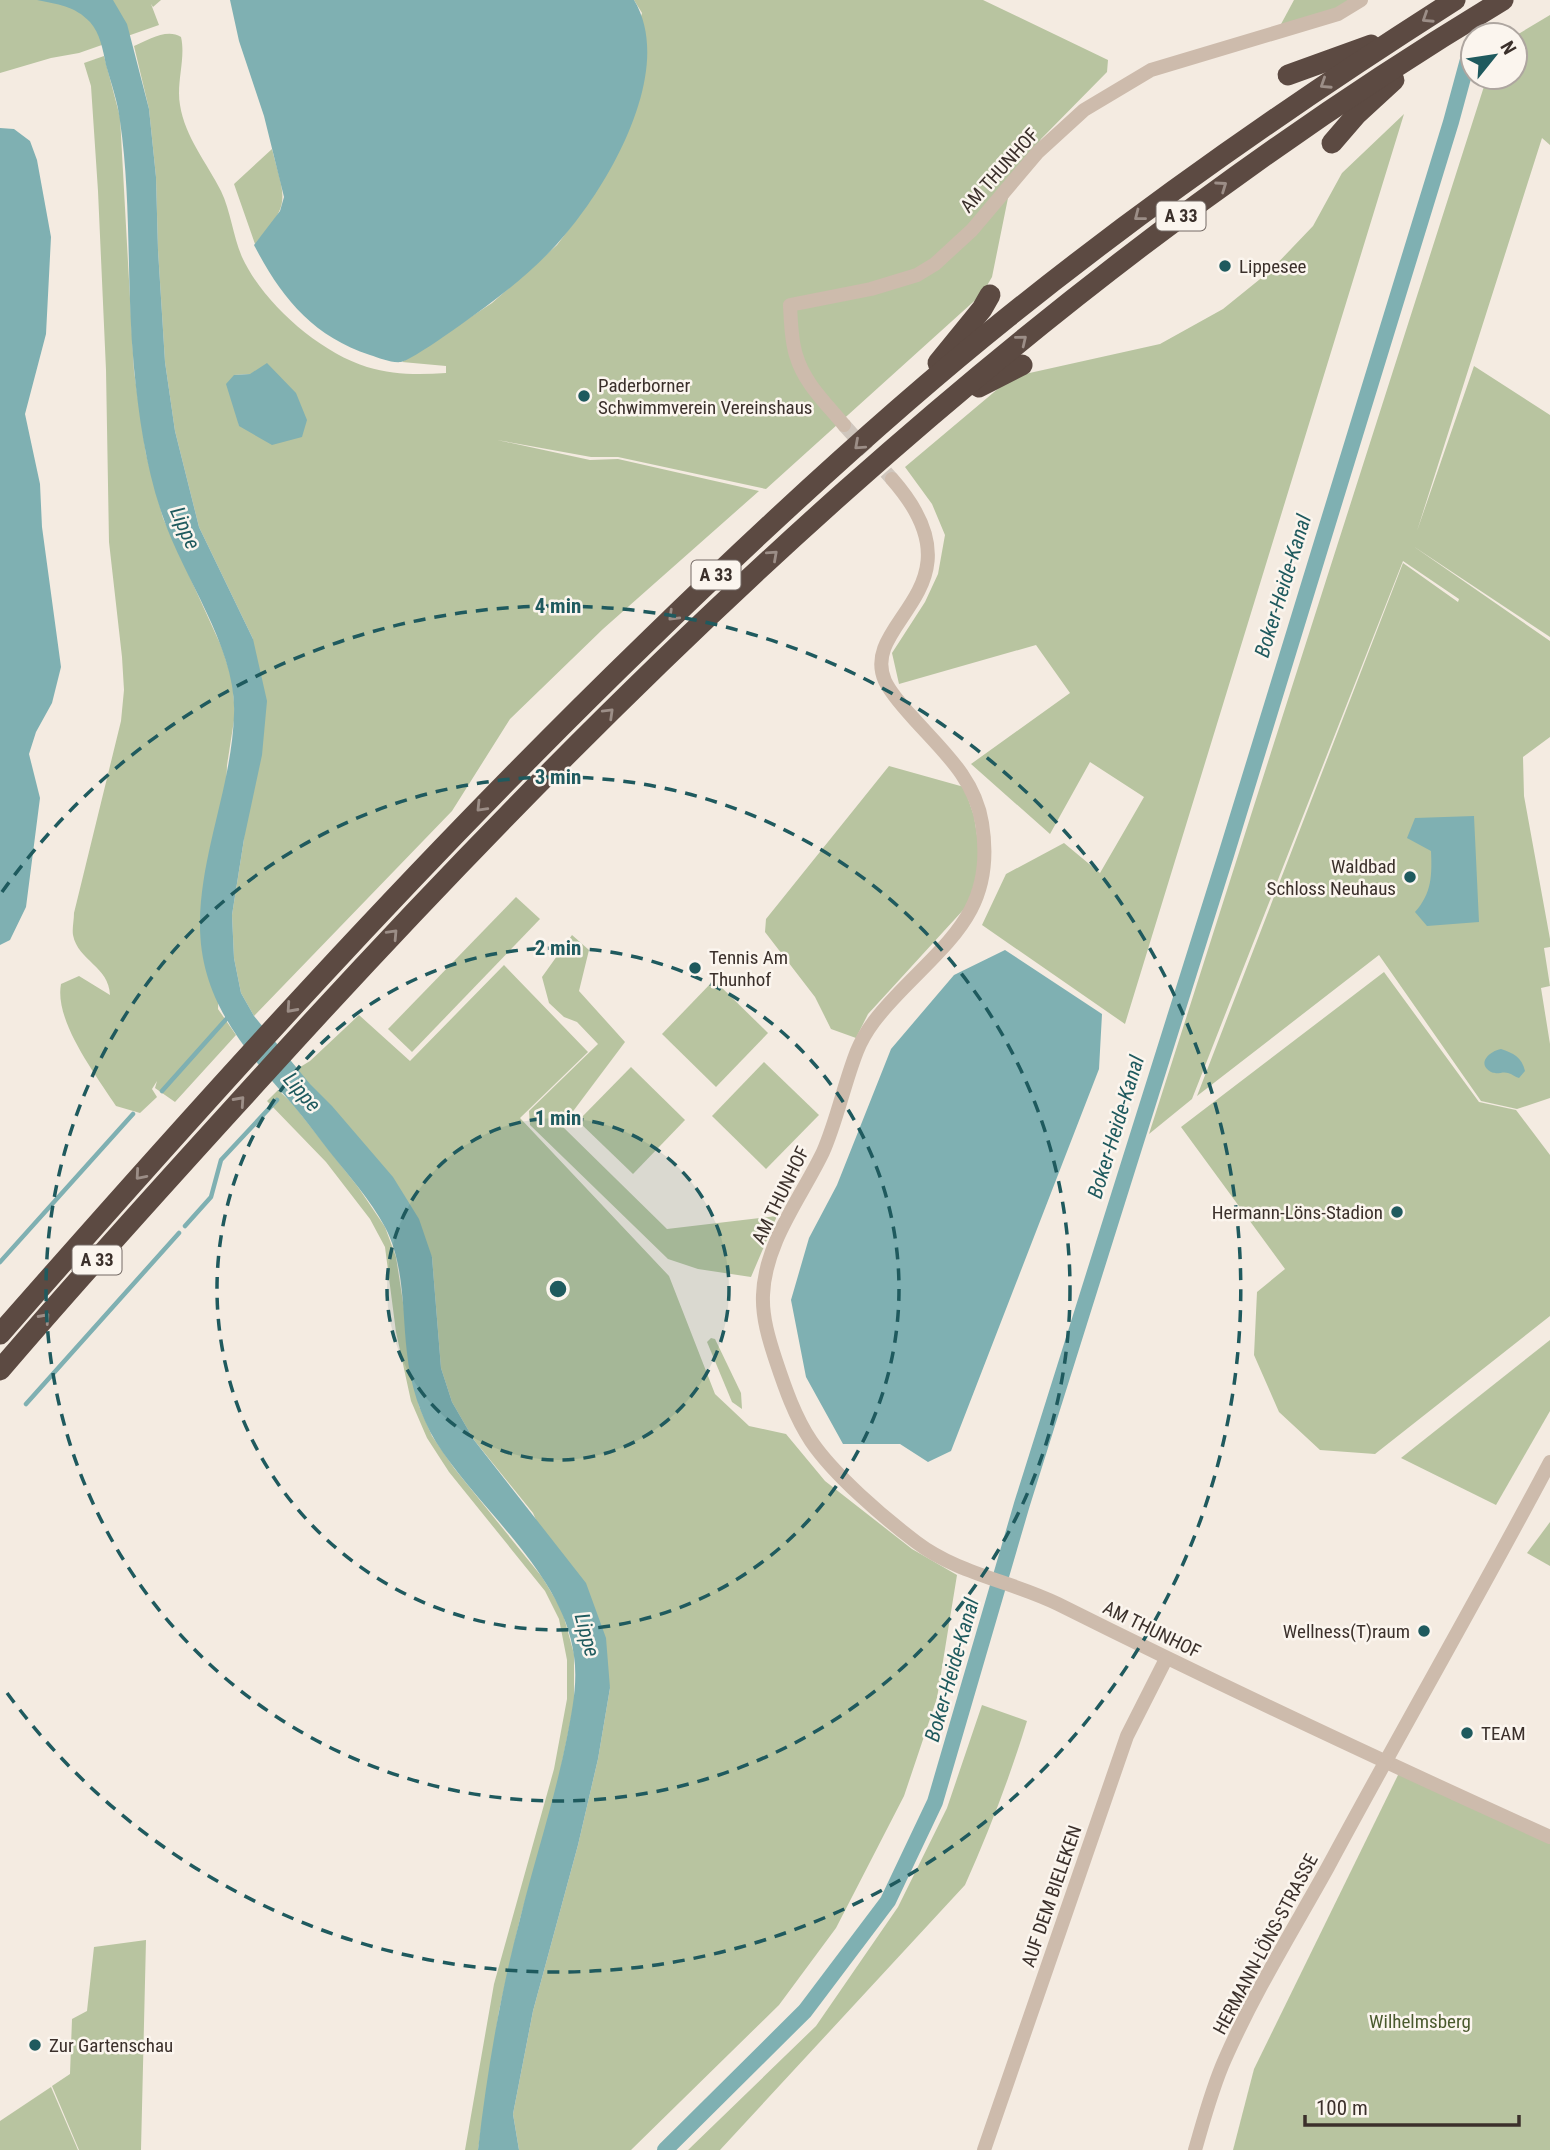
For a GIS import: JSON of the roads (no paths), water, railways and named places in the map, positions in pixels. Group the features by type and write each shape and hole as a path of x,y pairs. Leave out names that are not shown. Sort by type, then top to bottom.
{"highway":[{"name":"A 33","path":"0,1334 186,1123 337,958 548,738 731,560 909,400 1007,318 1161,198 1284,111 1453,1"},
{"name":"A 33","path":"0,1370 346,984 570,751 758,569 931,414 1105,273 1295,134 1495,4"},
{"path":"1332,143 1357,114 1451,32"},
{"path":"1288,75 1403,34"},
{"path":"909,400 982,309 990,295"},
{"path":"931,414 1022,365"}],"street":[{"name":"AM THUNHOF","path":"844,425 811,387 802,371 795,353 790,304 871,289 917,275 935,264 972,230 1038,152 1084,110 1151,70 1338,14 1361,0"},
{"name":"AM THUNHOF","path":"892,479 918,513 926,534 928,559 916,597 883,652 884,680 904,708 960,769 970,785 983,829 985,866 982,884 970,913 951,938 872,1020 858,1048 824,1149 771,1254 762,1296 771,1347 783,1384 809,1438 838,1474 915,1541 937,1556 979,1574 1027,1589 1166,1659 1385,1763"},
{"name":"HERMANN-LÖNS-STRASSE","path":"1195,2150 1226,2058 1550,1462"},
{"name":"AUF DEM BIELEKEN","path":"984,2150 1127,1736 1166,1659"},
{"path":"1385,1763 1550,1837"}],"water":[{"name":"Lippe","path":"37,0 113,0 127,24 149,109 156,177 165,362 175,431 199,527 253,639 267,701 262,755 244,839 232,915 234,958 241,993 254,1016 310,1084 393,1177 419,1219 432,1257 441,1368 452,1402 474,1440 586,1583 606,1638 610,1688 598,1759 578,1845 533,2011 513,2114 519,2150 478,2150 506,1976 567,1737 575,1687 574,1656 567,1626 554,1597 537,1570 454,1467 425,1421 411,1376 396,1257 385,1227 373,1207 242,1043 216,1000 207,976 200,922 202,896 232,740 233,689 208,614 163,517 144,443 134,368 124,152 118,107 102,48 90,22 78,12 65,6"},
{"path":"230,0 634,0 645,29 647,61 641,94 630,129 614,162 596,194 557,244 510,288 421,352 401,362 389,361 349,347 315,326 287,298 254,245 280,211 284,197 264,116 239,41"},
{"path":"0,128 14,129 30,141 37,160 51,237 46,334 25,414 40,484 42,527 61,667 52,703 36,732 29,754 40,798 26,907 10,940 0,945"},
{"path":"267,363 296,393 307,420 302,437 272,445 239,426 226,384 234,375 250,374"},
{"path":"1474,816 1479,922 1427,926 1415,912 1425,898 1430,883 1431,851 1407,838 1415,818"},
{"path":"1005,950 1102,1014 1099,1069 951,1451 928,1462 900,1444 843,1444 806,1377 791,1300 809,1238 837,1185 891,1049 954,975"},
{"path":"1501,1049 1522,1062 1525,1071 1519,1078 1506,1073 1493,1073 1487,1069 1486,1058"}],"waterway":[{"name":"Boker-Heide-Kanal","path":"665,2150 805,2011 888,1901 935,1802 1022,1504 1226,855 1459,91"},
{"path":"162,1091 229,1016"},
{"path":"185,1226 211,1197 221,1160 277,1100"},
{"path":"0,1262 133,1114"},
{"path":"26,1404 179,1233"}],"tunnel":[{"path":"844,425 892,479"}],"place":[{"name":"Lippesee","path":"1225,266"},
{"name":"Paderborner Schwimmverein Vereinshaus","path":"584,396"},
{"name":"Waldbad Schloss Neuhaus","path":"1410,877"},
{"name":"Tennis Am Thunhof","path":"695,968"},
{"name":"Hermann-Löns-Stadion","path":"1397,1212"},
{"name":"Wellness(T)raum","path":"1424,1631"},
{"name":"TEAM","path":"1467,1733"},
{"name":"Zur Gartenschau","path":"35,2045"}],"park label":[{"name":"Wilhelmsberg","path":"1420,2021"}]}
